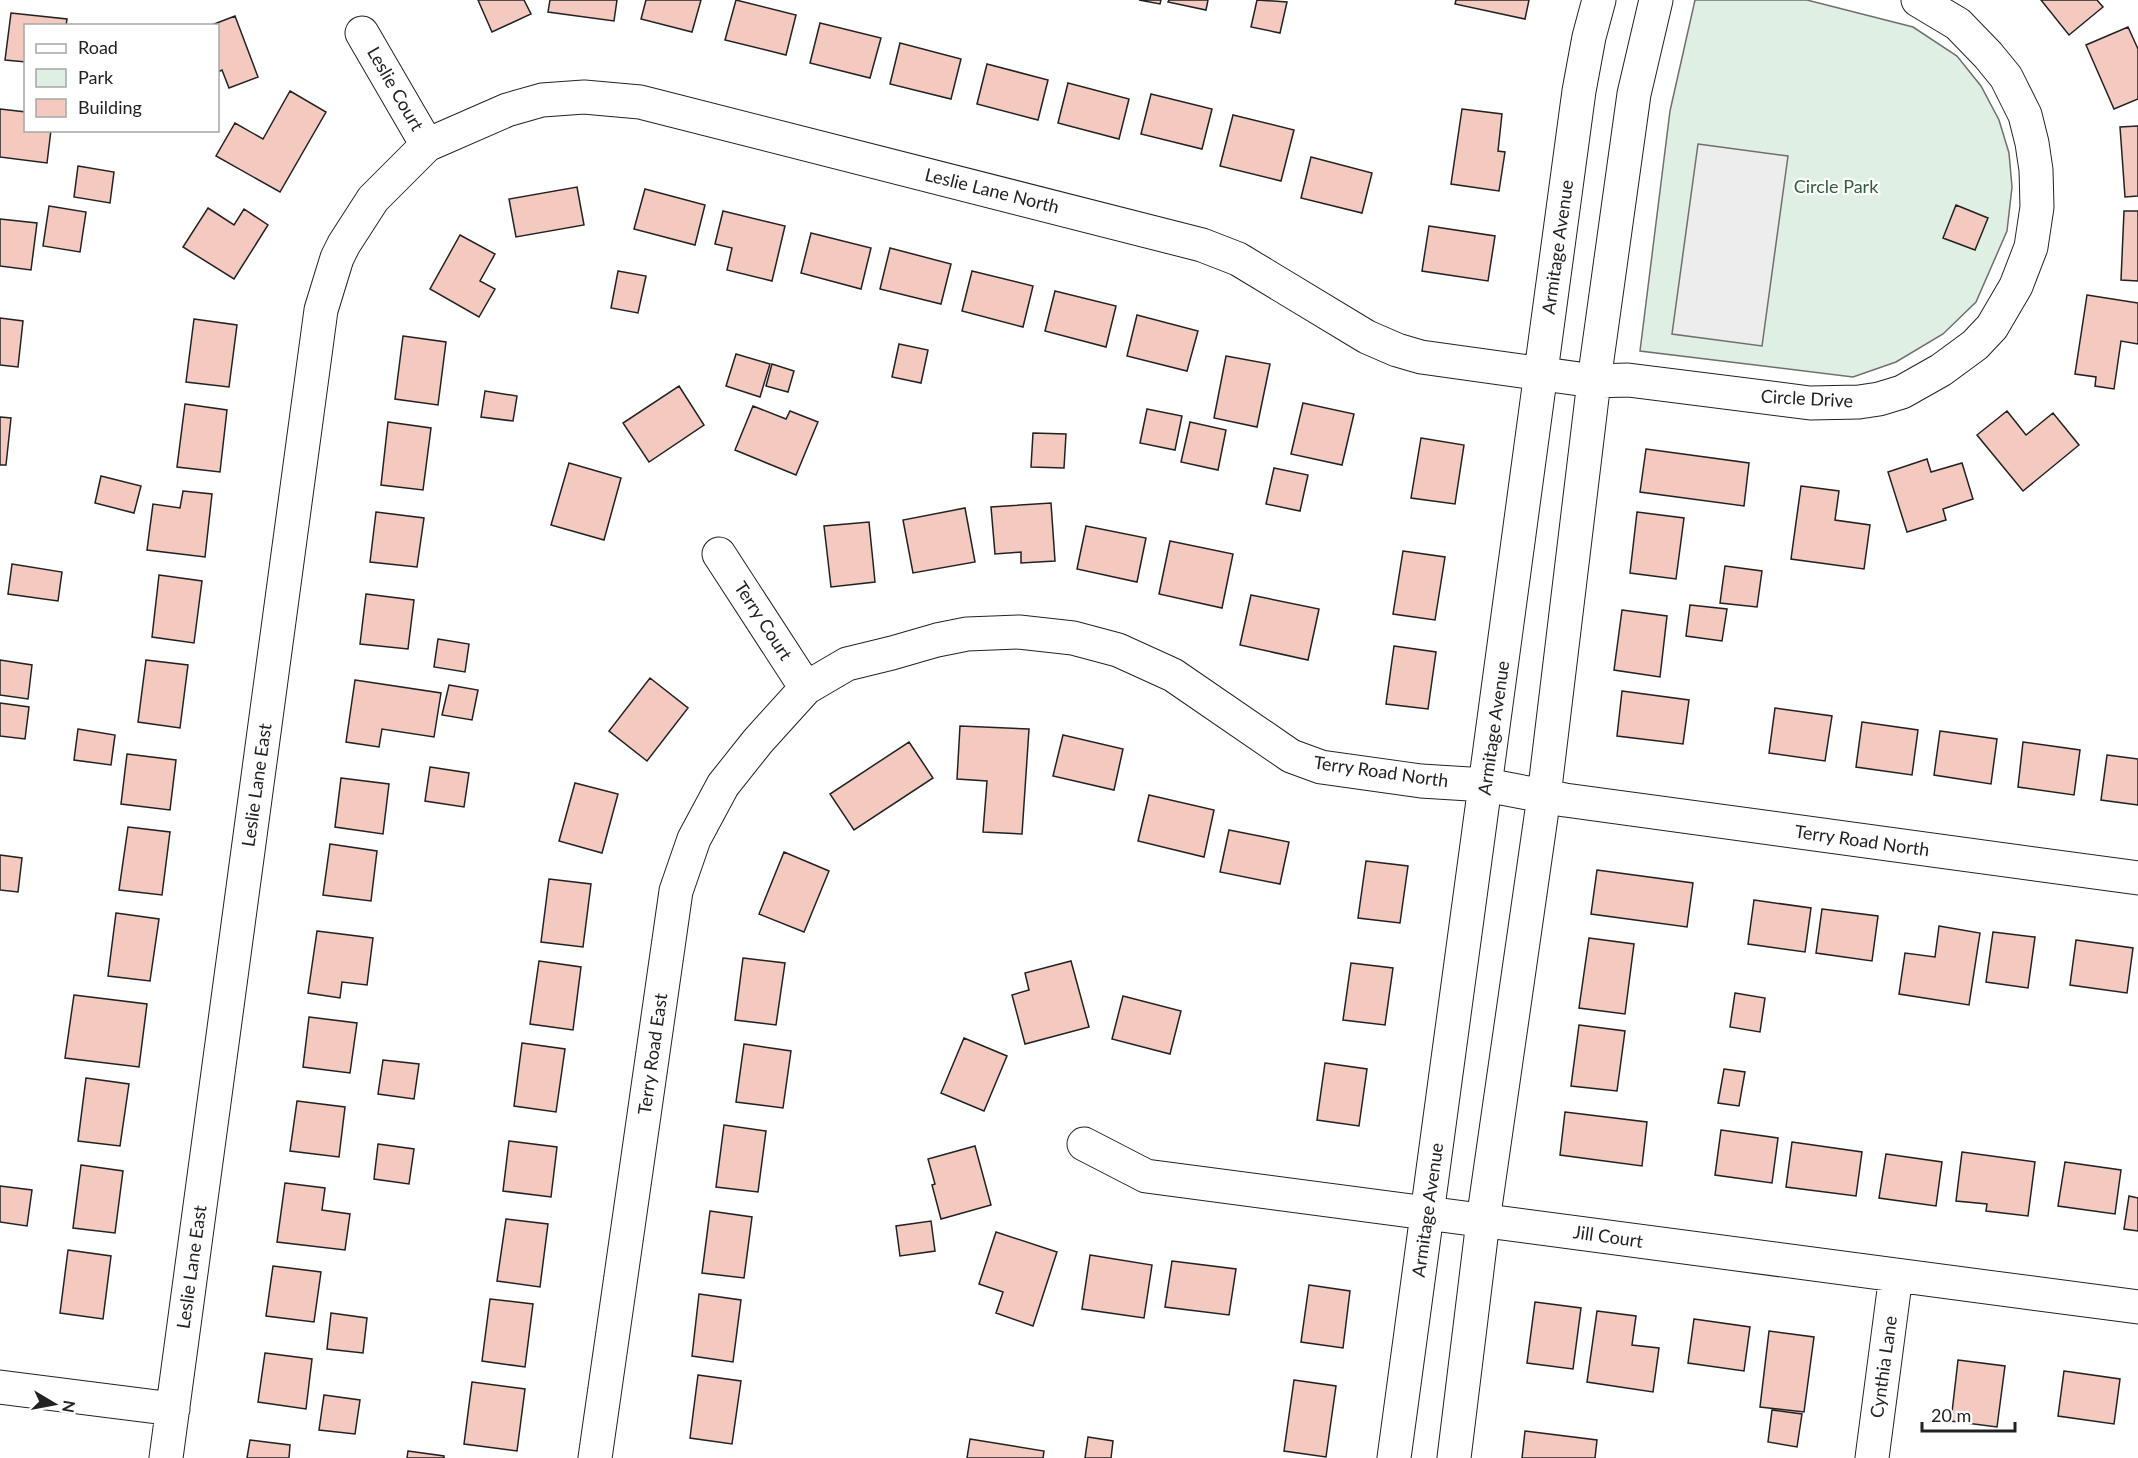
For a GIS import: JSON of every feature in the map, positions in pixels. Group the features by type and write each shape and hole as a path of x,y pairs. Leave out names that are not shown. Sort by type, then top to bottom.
{"street":[{"name":"Armitage Avenue","path":"1394,1458 1579,91 1589,37 1599,0"},
{"path":"1454,1458 1483,1221 1544,796 1594,381 1634,94 1656,0"},
{"name":"Circle Drive","path":"1541,373 1594,381 1628,380 1810,403 1859,402 1902,392 1941,370 1975,345 1992,327 2016,286 2031,247 2037,207 2032,143 2025,116 2006,77 1958,24 1918,0"},
{"name":"Leslie Court","path":"362,33 427,145"},
{"name":"Leslie Lane North","path":"427,145 507,110 542,100 584,97 640,102 1202,245 1238,259 1367,337 1397,350 1421,357 1541,373"},
{"name":"Leslie Lane East","path":"166,1458 321,310 337,258 344,244 373,199 427,145"},
{"name":"Terry Court","path":"719,554 806,688"},
{"name":"Terry Road North","path":"806,688 847,664 967,634 1019,632 1073,638 1118,650 1173,675 1291,756 1321,767 1421,781 1486,785 1544,796 2138,878"},
{"name":"Terry Road East","path":"595,1458 676,891 694,839 723,784 806,688"},
{"name":"Jill Court","path":"1084,1144 1146,1176 2138,1307"},
{"name":"Cynthia Lane","path":"1872,1458 1896,1275"},
{"path":"0,1387 173,1409"}],"green space":[{"name":"Circle Park","path":"1695,0 1807,0 1913,27 1957,56 1981,86 1999,120 2009,153 2012,187 2007,231 1976,302 1943,334 1896,362 1853,377 1640,351 1670,111"}],"shaded area":[{"path":"1698,144 1788,156 1762,346 1672,334"}],"building":[{"path":"478,0 524,0 531,14 492,32"},
{"path":"550,0 617,0 614,21 548,12"},
{"path":"646,0 701,0 692,32 641,19"},
{"path":"736,0 796,15 786,55 725,40"},
{"path":"1139,0 1161,0 1160,4"},
{"path":"1169,0 1208,0 1206,10 1168,2"},
{"path":"1257,0 1287,2 1280,33 1251,27"},
{"path":"1456,0 1529,0 1525,19 1455,4"},
{"path":"2041,0 2097,0 2103,7 2069,35"},
{"path":"11,13 67,19 66,24 24,24 24,62 5,60"},
{"path":"235,16 258,77 229,88 222,70 219,72 219,24 214,24"},
{"path":"820,23 881,38 870,78 810,63"},
{"path":"2128,27 2138,49 2138,99 2114,109 2086,45"},
{"path":"900,43 961,59 951,99 890,84"},
{"path":"987,64 1048,80 1038,120 977,104"},
{"path":"1068,83 1129,99 1119,139 1058,123"},
{"path":"290,91 326,112 280,192 216,156 235,123 263,139"},
{"path":"1151,94 1212,109 1202,149 1141,134"},
{"path":"0,109 24,112 24,132 51,132 47,163 0,157"},
{"path":"1462,109 1502,114 1498,151 1505,152 1499,191 1451,184"},
{"path":"1233,115 1294,130 1281,181 1220,166"},
{"path":"2138,126 2138,196 2125,197 2120,127"},
{"path":"1311,157 1372,173 1362,213 1301,198"},
{"path":"78,166 114,172 110,203 74,197"},
{"path":"577,187 584,225 516,237 509,199"},
{"path":"645,189 705,205 695,245 634,229"},
{"path":"1956,205 1988,218 1975,250 1943,238"},
{"path":"49,206 86,212 80,252 43,246"},
{"path":"208,208 234,225 244,209 268,225 234,279 183,247"},
{"path":"723,211 785,226 772,281 727,270 732,248 715,244"},
{"path":"2124,211 2138,211 2138,281 2121,280"},
{"path":"0,219 37,223 31,270 0,266"},
{"path":"1429,226 1495,236 1488,281 1422,271"},
{"path":"811,233 871,248 861,289 801,273"},
{"path":"460,235 495,254 480,281 495,289 479,317 430,289"},
{"path":"890,248 951,264 941,304 880,289"},
{"path":"618,271 646,276 638,313 611,308"},
{"path":"972,271 1033,286 1023,327 962,311"},
{"path":"1055,291 1116,306 1106,347 1045,331"},
{"path":"2087,295 2138,303 2138,344 2121,341 2114,389 2095,386 2096,377 2075,374"},
{"path":"1137,315 1198,331 1187,371 1127,356"},
{"path":"0,318 23,321 18,367 0,365"},
{"path":"194,319 237,325 229,387 186,382"},
{"path":"403,336 446,342 438,405 395,399"},
{"path":"899,344 928,350 921,383 892,377"},
{"path":"736,354 770,364 760,397 726,386"},
{"path":"1226,356 1270,364 1257,427 1214,418"},
{"path":"772,364 794,371 788,392 766,386"},
{"path":"679,386 704,425 649,462 623,423"},
{"path":"485,391 517,396 513,421 481,417"},
{"path":"1303,403 1354,414 1342,465 1291,454"},
{"path":"185,404 227,410 220,472 177,467"},
{"path":"753,406 786,419 790,411 818,422 796,475 735,450"},
{"path":"1147,409 1182,416 1175,450 1140,443"},
{"path":"2007,411 2026,435 2053,413 2079,445 2023,491 1977,435"},
{"path":"0,417 11,418 6,465 0,465"},
{"path":"388,422 431,428 423,490 381,485"},
{"path":"1190,422 1226,430 1218,470 1181,462"},
{"path":"1033,433 1066,434 1064,468 1031,467"},
{"path":"1421,438 1464,445 1455,504 1411,498"},
{"path":"1646,449 1749,463 1744,506 1640,492"},
{"path":"1927,459 1931,472 1962,463 1973,499 1943,509 1946,520 1907,532 1888,472"},
{"path":"569,463 621,478 604,540 551,525"},
{"path":"1274,468 1308,475 1300,511 1266,504"},
{"path":"101,476 141,486 134,513 95,503"},
{"path":"1801,486 1839,491 1835,520 1870,525 1864,569 1791,559"},
{"path":"183,491 212,494 205,557 147,550 153,504 180,508"},
{"path":"1051,503 1055,561 1021,563 1021,552 995,554 991,507"},
{"path":"965,508 975,562 913,573 903,520"},
{"path":"376,512 424,518 417,567 370,562"},
{"path":"1637,512 1684,518 1676,579 1630,573"},
{"path":"869,522 875,582 831,587 824,526"},
{"path":"1086,526 1146,538 1137,582 1077,569"},
{"path":"1170,541 1233,554 1222,608 1159,594"},
{"path":"1403,551 1445,557 1435,620 1393,614"},
{"path":"12,564 62,572 58,601 8,594"},
{"path":"1725,566 1762,571 1757,607 1720,603"},
{"path":"159,575 202,581 194,643 152,637"},
{"path":"366,594 414,600 408,649 360,644"},
{"path":"1251,595 1319,609 1308,660 1240,645"},
{"path":"1690,605 1727,609 1722,641 1686,636"},
{"path":"1622,610 1667,616 1660,677 1614,670"},
{"path":"438,639 469,644 465,672 434,667"},
{"path":"1394,646 1436,652 1428,709 1386,704"},
{"path":"0,660 32,665 28,699 0,695"},
{"path":"146,660 188,665 180,728 138,722"},
{"path":"650,678 688,708 647,761 609,731"},
{"path":"355,680 441,693 434,737 382,729 379,747 346,742"},
{"path":"449,685 478,690 472,720 442,715"},
{"path":"1622,691 1689,700 1683,744 1617,736"},
{"path":"0,703 29,707 25,739 0,736"},
{"path":"1775,708 1832,716 1825,761 1769,753"},
{"path":"1862,722 1918,730 1912,775 1856,767"},
{"path":"960,726 1029,729 1022,834 983,832 987,781 957,779"},
{"path":"78,729 115,735 111,765 74,760"},
{"path":"1940,731 1997,739 1991,784 1934,775"},
{"path":"1063,735 1123,749 1114,790 1053,776"},
{"path":"909,742 933,778 854,830 830,794"},
{"path":"2023,742 2080,750 2074,795 2018,787"},
{"path":"127,754 176,760 170,810 121,804"},
{"path":"2107,755 2138,759 2138,805 2101,800"},
{"path":"430,767 469,773 464,807 425,801"},
{"path":"341,778 389,784 383,834 335,827"},
{"path":"575,783 618,794 602,853 559,841"},
{"path":"1149,795 1214,810 1204,857 1138,841"},
{"path":"128,827 170,832 162,895 119,890"},
{"path":"1229,830 1289,842 1280,884 1220,872"},
{"path":"330,844 377,851 371,901 323,895"},
{"path":"784,852 829,871 804,932 759,914"},
{"path":"0,855 22,858 18,892 0,890"},
{"path":"1366,861 1408,866 1400,923 1358,918"},
{"path":"1597,870 1693,883 1687,927 1591,914"},
{"path":"549,879 591,884 583,947 541,942"},
{"path":"1754,900 1811,908 1805,952 1748,944"},
{"path":"1822,909 1878,916 1872,961 1816,953"},
{"path":"116,913 159,919 150,981 108,976"},
{"path":"1939,926 1980,933 1969,1005 1899,994 1905,953 1935,957"},
{"path":"317,931 373,938 367,985 342,982 340,998 308,993"},
{"path":"1993,932 2035,937 2028,988 1986,982"},
{"path":"1589,938 1634,944 1625,1014 1579,1008"},
{"path":"2076,940 2133,948 2127,993 2070,985"},
{"path":"743,958 785,963 776,1025 735,1020"},
{"path":"539,961 581,967 573,1030 530,1024"},
{"path":"1071,961 1089,1027 1025,1044 1012,995 1029,990 1025,973"},
{"path":"1351,963 1393,968 1385,1025 1343,1020"},
{"path":"1735,993 1765,998 1760,1032 1730,1027"},
{"path":"74,995 147,1004 139,1067 65,1058"},
{"path":"1123,996 1181,1011 1170,1054 1112,1039"},
{"path":"309,1017 357,1023 350,1073 303,1067"},
{"path":"1579,1025 1625,1031 1617,1091 1571,1086"},
{"path":"964,1038 1007,1056 984,1111 941,1093"},
{"path":"522,1043 565,1049 556,1112 514,1106"},
{"path":"744,1044 791,1051 783,1108 736,1102"},
{"path":"383,1060 419,1064 414,1099 378,1094"},
{"path":"1325,1063 1367,1069 1359,1126 1317,1120"},
{"path":"1724,1069 1745,1072 1739,1106 1718,1103"},
{"path":"86,1078 129,1084 120,1146 78,1141"},
{"path":"297,1101 345,1107 339,1157 290,1151"},
{"path":"1565,1112 1647,1122 1642,1166 1560,1155"},
{"path":"724,1125 766,1131 758,1192 716,1187"},
{"path":"1721,1130 1778,1138 1772,1183 1715,1175"},
{"path":"509,1141 557,1147 551,1197 503,1191"},
{"path":"1792,1142 1862,1152 1856,1196 1786,1187"},
{"path":"378,1144 414,1149 409,1184 374,1179"},
{"path":"975,1146 991,1205 941,1219 928,1159"},
{"path":"1962,1152 2035,1162 2028,1216 1986,1211 1987,1204 1956,1201"},
{"path":"1886,1154 1942,1162 1936,1206 1879,1198"},
{"path":"2065,1162 2121,1170 2115,1214 2058,1206"},
{"path":"81,1165 123,1171 115,1233 73,1228"},
{"path":"285,1183 325,1188 322,1210 350,1214 345,1250 277,1242"},
{"path":"0,1186 32,1190 27,1226 0,1222"},
{"path":"2129,1196 2138,1198 2138,1231 2124,1229"},
{"path":"710,1211 752,1217 744,1278 702,1273"},
{"path":"506,1219 548,1224 540,1287 497,1281"},
{"path":"931,1221 935,1251 900,1256 896,1226"},
{"path":"996,1232 1057,1252 1033,1326 996,1313 1003,1292 979,1284"},
{"path":"68,1250 111,1256 103,1319 60,1313"},
{"path":"1090,1255 1152,1265 1144,1318 1082,1309"},
{"path":"1172,1261 1236,1269 1229,1315 1165,1307"},
{"path":"273,1266 321,1272 314,1322 266,1316"},
{"path":"1309,1285 1350,1291 1343,1348 1301,1342"},
{"path":"699,1294 741,1300 733,1362 692,1356"},
{"path":"490,1299 533,1304 525,1367 482,1361"},
{"path":"1535,1302 1581,1308 1573,1369 1527,1363"},
{"path":"1597,1311 1636,1316 1632,1345 1659,1348 1653,1392 1587,1382"},
{"path":"331,1313 367,1318 363,1353 327,1349"},
{"path":"1694,1319 1750,1327 1744,1371 1688,1363"},
{"path":"1769,1331 1814,1337 1804,1412 1760,1407"},
{"path":"265,1353 312,1359 306,1409 258,1402"},
{"path":"1958,1360 2005,1366 1997,1427 1951,1421"},
{"path":"2064,1371 2120,1379 2114,1424 2058,1416"},
{"path":"698,1375 741,1381 732,1444 690,1438"},
{"path":"1294,1380 1336,1386 1326,1457 1284,1451"},
{"path":"472,1382 525,1389 517,1451 464,1444"},
{"path":"324,1395 360,1400 355,1434 319,1430"},
{"path":"1772,1410 1802,1414 1797,1447 1768,1442"},
{"path":"1525,1431 1597,1440 1595,1458 1522,1458"},
{"path":"1088,1437 1113,1441 1111,1458 1085,1458"},
{"path":"970,1439 1044,1451 1043,1458 967,1458"},
{"path":"250,1440 290,1445 289,1458 247,1458"},
{"path":"408,1451 444,1456 444,1458 407,1458"}]}
